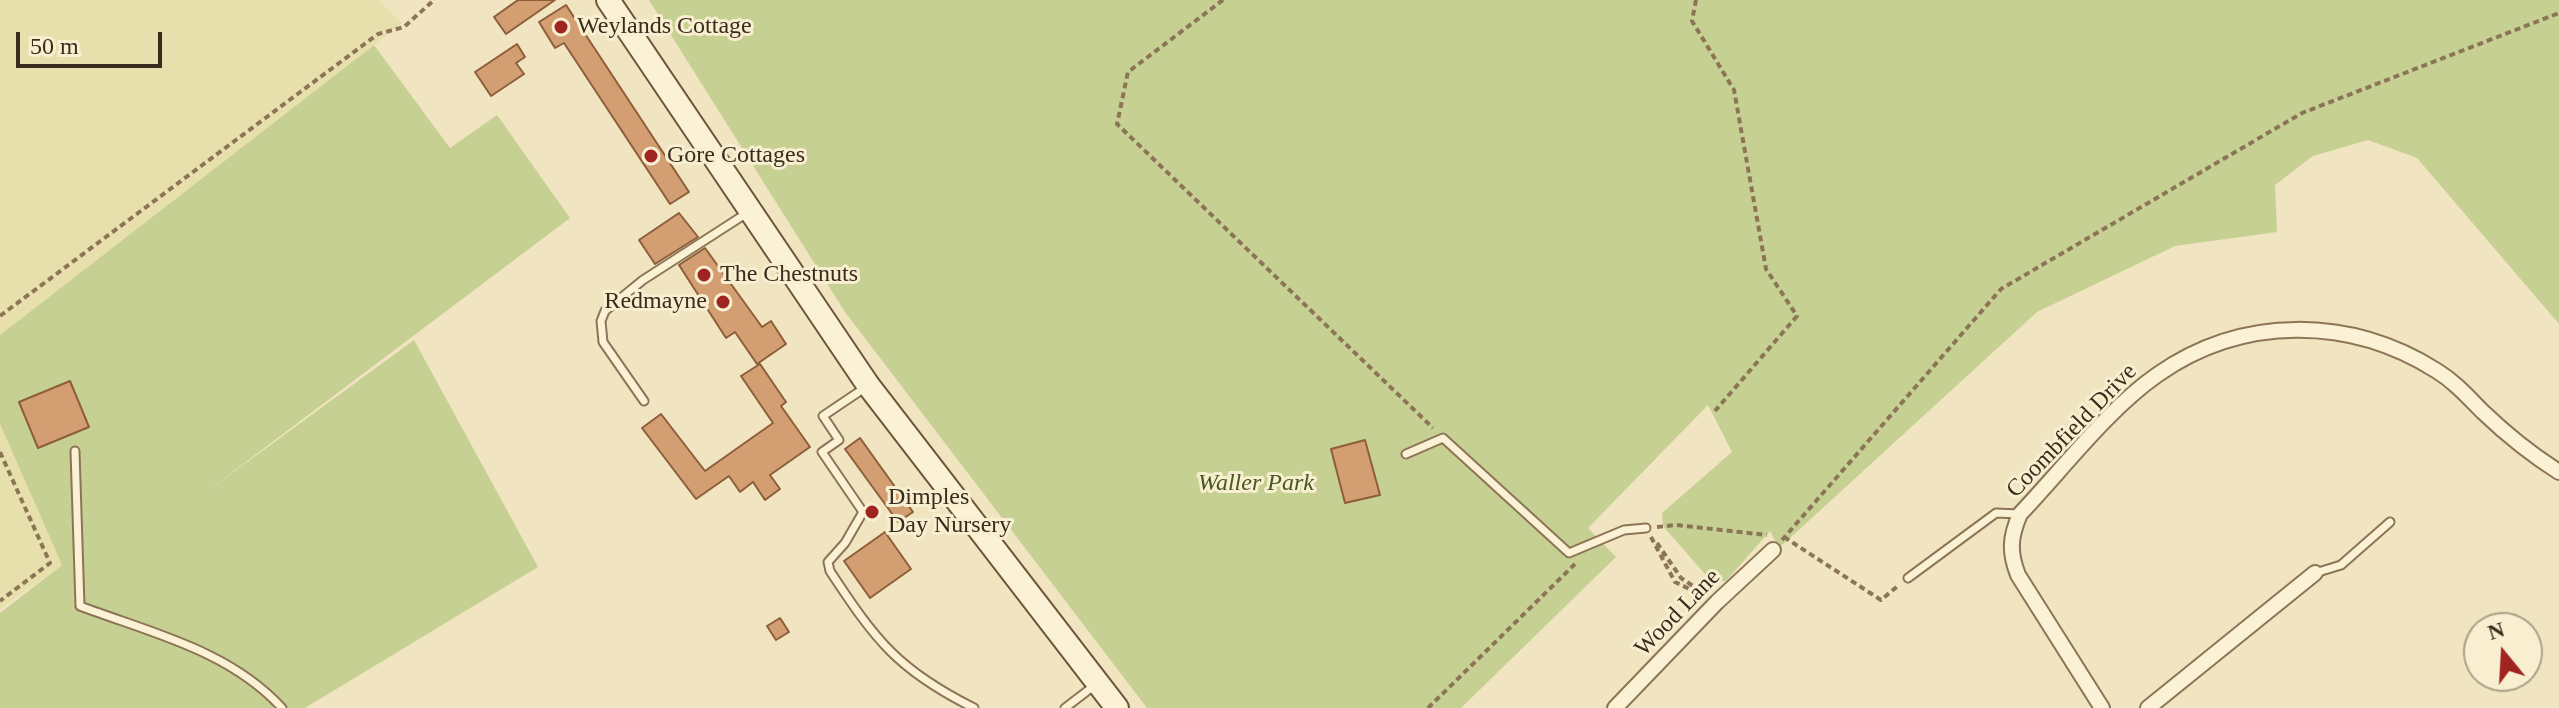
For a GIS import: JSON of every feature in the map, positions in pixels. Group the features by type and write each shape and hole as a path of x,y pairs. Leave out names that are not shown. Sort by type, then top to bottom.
{"main road":[{"path":"608,0 868,385 1117,708"}],"street":[{"name":"Coombfield Drive","path":"2102,708 2018,575 2011,557 2011,535 2020,514 2125,403 2155,376 2205,348 2267,331 2342,332 2383,343 2414,358 2460,388 2507,433 2559,472"},
{"name":"Wood Lane","path":"1615,708 1717,602 1773,550"},
{"path":"2148,708 2315,573"}],"lane":[{"path":"644,401 603,342 601,321 605,311 643,280 749,212"},
{"path":"868,385 823,416 839,440 822,452 863,512 845,543 828,562 830,571 887,650 904,667 974,708"},
{"path":"1406,454 1443,438 1569,553 1624,530 1646,528"},
{"path":"75,451 80,606 212,654 259,682 282,708"},
{"path":"1908,578 1973,527 1996,513 2020,514"},
{"path":"2315,573 2341,565 2390,522"},
{"path":"1065,708 1097,684"}],"path":[{"path":"0,316 378,34 404,27 434,0"},
{"path":"1223,0 1128,72 1117,124 1443,438"},
{"path":"1696,0 1692,21 1734,90 1766,269 1797,316 1715,411"},
{"path":"1773,550 2001,289 2302,113 2559,13"},
{"path":"0,452 50,563 0,601"},
{"path":"1717,602 1675,582 1646,528 1676,525 1785,537 1881,600 1908,578"},
{"path":"1428,708 1575,565 1569,553"}],"shaded area":[{"path":"0,0 378,0 402,23 0,335"},
{"path":"0,424 62,565 0,609"}],"green space":[{"name":"Waller Park","path":"649,0 2559,0 2559,324 2417,158 2368,140 2313,156 2275,185 2277,232 2175,246 2037,312 1779,548 1770,531 1726,581 1711,581 1663,526 1662,513 1732,452 1708,405 1588,528 1616,557 1461,708 1147,708 845,312"},
{"path":"374,45 450,148 497,115 570,218 206,492 414,340 538,567 305,708 0,708 0,613 62,565 0,424 0,335","holes":["70,382 89,427 38,448 19,403"]}],"building":[{"path":"518,0 555,0 506,34 494,17"},
{"path":"566,5 689,192 670,204 564,43 555,48 539,22"},
{"path":"517,44 525,57 516,63 524,74 491,96 475,72"},
{"path":"679,213 698,237 655,264 639,240"},
{"path":"705,248 762,327 771,321 786,344 757,364 735,332 726,338 679,265"},
{"path":"760,364 786,402 781,406 810,447 770,475 780,489 765,500 753,482 740,492 729,476 696,499 642,428 661,414 705,471 773,423 741,376"},
{"path":"70,381 89,427 38,448 19,402"},
{"path":"860,438 913,512 898,522 845,449"},
{"path":"1365,440 1380,495 1345,503 1331,449"},
{"path":"885,532 911,569 870,598 844,561"},
{"path":"780,618 789,632 776,640 767,626"}],"place":[{"name":"Weylands Cottage","path":"561,27"},
{"name":"Gore Cottages","path":"651,156"},
{"name":"The Chestnuts","path":"704,275"},
{"name":"Redmayne","path":"723,302"},
{"name":"Dimples Day Nursery","path":"872,512"}]}
